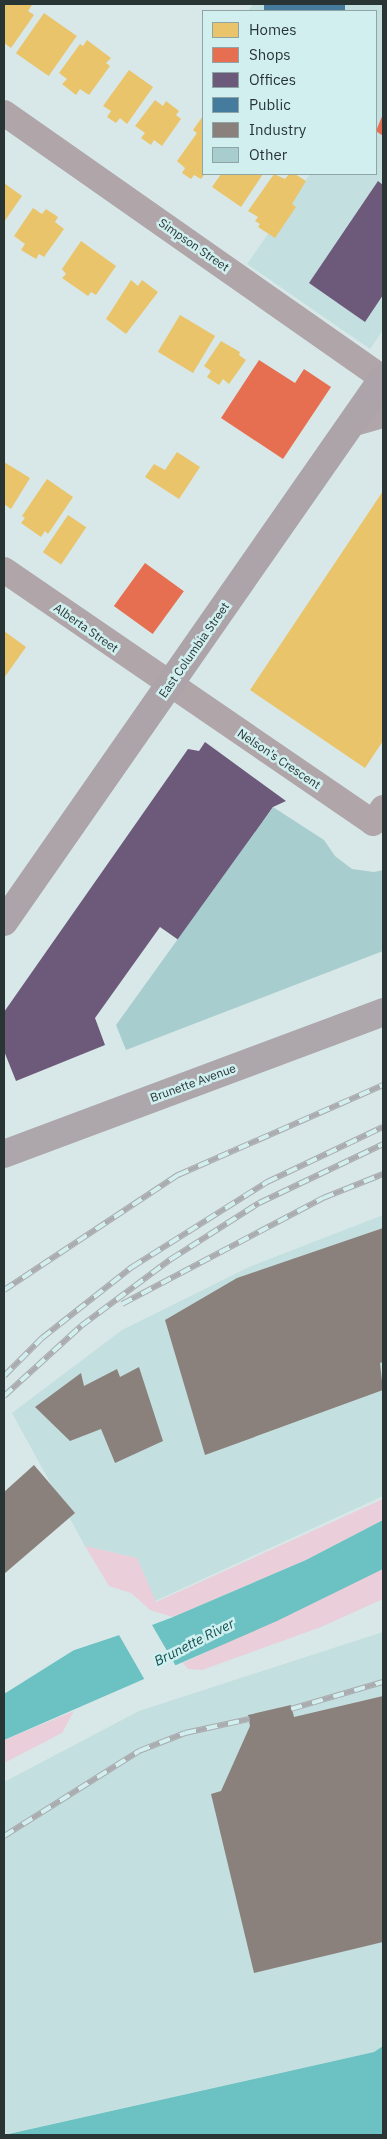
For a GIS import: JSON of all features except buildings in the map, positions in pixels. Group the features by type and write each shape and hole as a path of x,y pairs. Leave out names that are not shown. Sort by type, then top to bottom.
{"main road":[{"name":"Brunette Avenue","path":"6,1152 383,1012"}],"street":[{"name":"Simpson Street","path":"4,113 383,378"},
{"name":"East Columbia Street","path":"4,922 383,378"},
{"path":"351,424 383,415"},
{"name":"Alberta Street","path":"4,570 169,686"},
{"name":"Nelson's Crescent","path":"169,686 372,823 383,808"}],"shaded area":[{"path":"253,4 383,4 383,330 370,349 247,264 309,175 377,175 377,10 249,10"},
{"path":"383,1215 383,1496 151,1603 137,1558 85,1546 12,1413 122,1330 249,1267"},
{"path":"383,1499 383,1520 306,1560 173,1617 150,1610 131,1593 109,1586 85,1546 137,1558 156,1602"},
{"path":"383,1569 383,1599 321,1627 202,1670 188,1669 183,1663"},
{"path":"383,1632 383,2046 374,2052 7,2134 4,2131 4,1782 139,1711"},
{"path":"74,1711 62,1733 4,1763 4,1740"}],"water":[{"name":"Brunette River","path":"383,1520 383,1569 277,1621 4,1740 4,1675 29,1671 74,1650 173,1617 306,1560"},
{"path":"383,2046 383,2135 4,2135 374,2052"}],"pier":[{"path":"167,1616 173,1617 152,1625 177,1668 146,1682 119,1635 74,1650 4,1694 4,1672 29,1668 73,1647"}],"railway":[{"path":"4,1290 178,1175 383,1085"},
{"path":"4,1376 42,1338 132,1267 267,1182 383,1127"},
{"path":"4,1396 81,1326 171,1259 259,1203 383,1144"},
{"path":"122,1304 323,1198 383,1174"},
{"path":"291,1709 383,1682"},
{"path":"4,1836 139,1751 185,1733 249,1719"}]}
